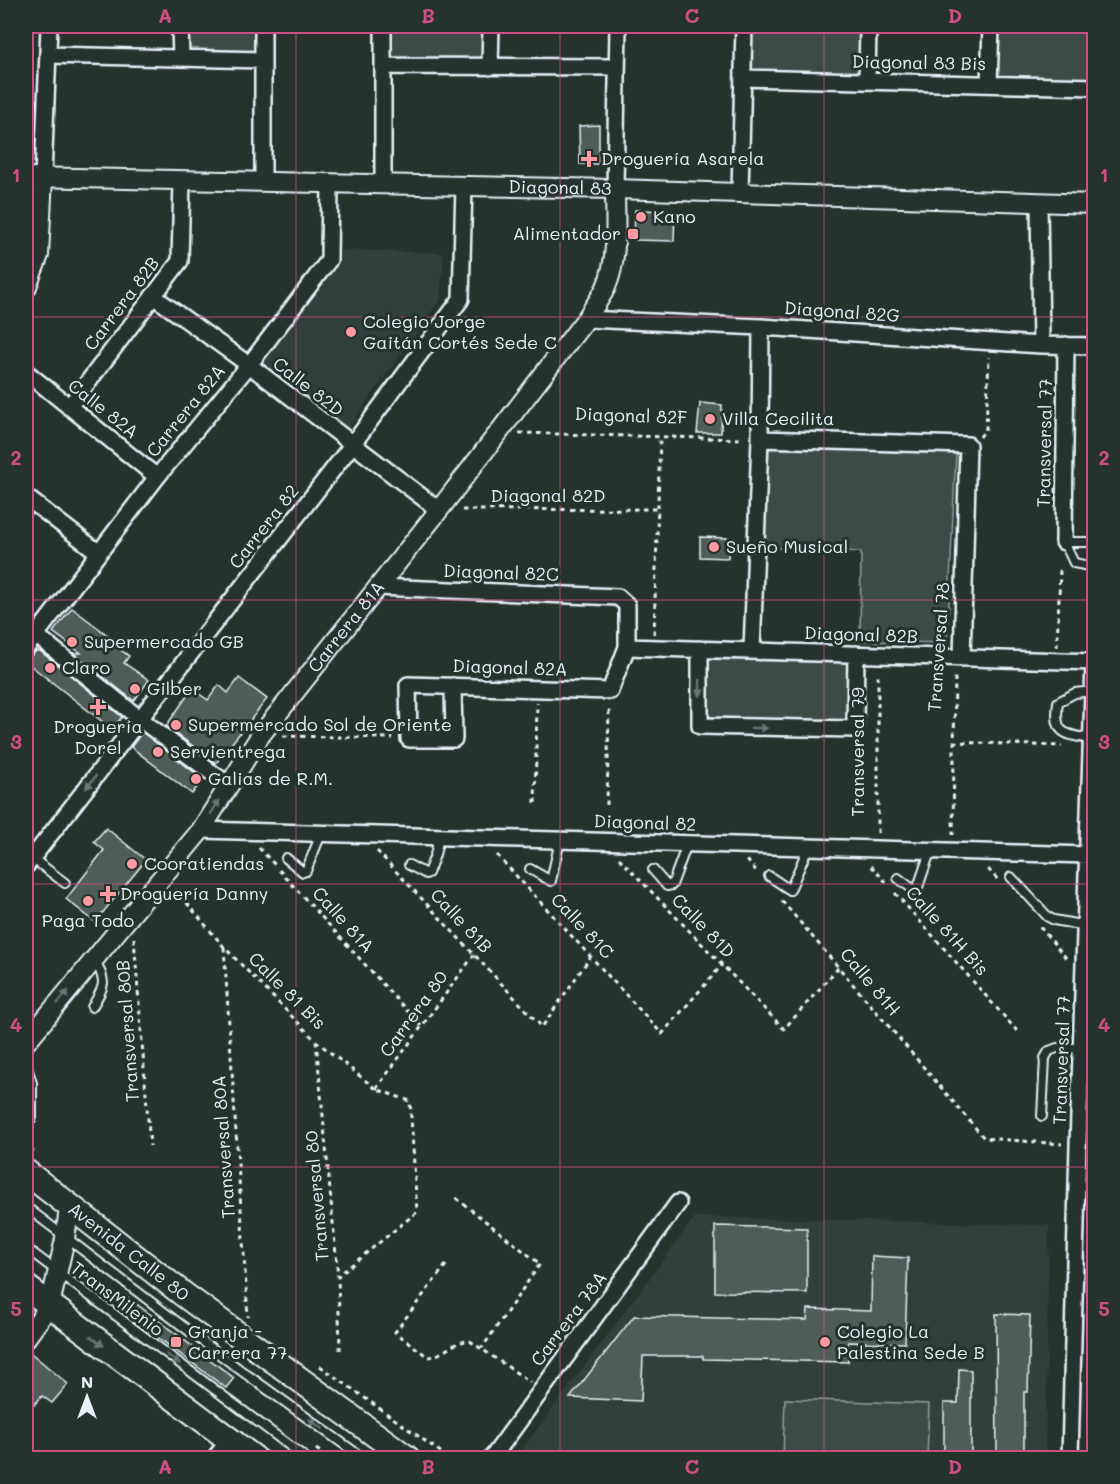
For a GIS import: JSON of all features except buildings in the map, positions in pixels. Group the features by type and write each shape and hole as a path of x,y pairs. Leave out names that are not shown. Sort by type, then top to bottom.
{"highway":[{"name":"Avenida Calle 80","path":"30,1163 69,1208 251,1345 407,1458"},
{"path":"26,1287 222,1449 254,1458"}],"street":[{"path":"26,289 39,255 34,177 48,55 49,26"},
{"path":"180,26 181,58"},
{"path":"263,26 263,182"},
{"path":"383,26 383,184"},
{"path":"490,67 491,26"},
{"path":"615,189 618,26"},
{"path":"740,193 744,26"},
{"path":"867,81 868,26"},
{"path":"989,84 991,26"},
{"path":"48,55 263,60"},
{"path":"383,66 617,68"},
{"name":"Diagonal 83 Bis","path":"743,78 1095,87"},
{"name":"Diagonal 83","path":"34,177 615,189 1095,204"},
{"name":"Carrera 82B","path":"69,406 180,261 182,180"},
{"name":"Carrera 82A","path":"26,648 31,631 99,554 329,260 330,183"},
{"name":"Carrera 82","path":"29,862 352,445 461,299 464,186"},
{"name":"Carrera 81A","path":"26,1042 201,830 260,736 439,510 586,319 601,297 610,277 614,257 615,189"},
{"path":"1039,202 1041,345"},
{"name":"Calle 82D","path":"153,296 249,365 439,510"},
{"name":"Diagonal 82G","path":"586,319 761,327 1041,345 1095,346"},
{"path":"752,651 760,439 761,327"},
{"name":"Transversal 77","path":"1064,542 1066,345"},
{"name":"Calle 82A","path":"26,372 157,477"},
{"path":"760,439 968,445"},
{"name":"Transversal 78","path":"962,658 968,445"},
{"path":"26,497 99,554"},
{"name":"Diagonal 82C","path":"377,587 618,597 627,605 627,647"},
{"path":"31,631 140,719 228,785"},
{"path":"610,691 627,647"},
{"name":"Diagonal 82B","path":"627,647 1094,662"},
{"name":"Transversal 79","path":"700,649 700,726 855,729 856,654"},
{"name":"Transversal 77","path":"1070,1458 1078,1145 1082,1048 1089,987 1086,926 1094,662"},
{"name":"Diagonal 82A","path":"409,739 408,685 610,691"},
{"path":"409,739 454,740 453,686"},
{"name":"Diagonal 82","path":"201,830 1088,855"},
{"name":"Carrera 78A","path":"492,1458 678,1203"},
{"path":"26,1338 50,1305 66,1239 69,1208"}],"lane":[{"path":"1095,542 1064,542 1074,563 1095,567"},
{"path":"1091,743 1061,730 1056,721 1058,702 1075,693 1093,691"},
{"path":"286,858 303,872 306,871 321,834"},
{"path":"409,865 428,873 439,837"},
{"path":"530,869 551,881 560,840"},
{"path":"653,870 667,886 672,885 687,844"},
{"path":"766,878 790,890 808,848"},
{"path":"898,878 917,891 930,852"},
{"path":"29,862 65,883"},
{"path":"1011,878 1048,917 1086,926"},
{"path":"92,1007 104,982 103,975 94,960"},
{"path":"1042,1116 1045,1058 1048,1051 1057,1048 1082,1048"},
{"path":"26,1064 32,1083 32,1118"},
{"name":"TransMilenio","path":"26,1207 229,1362 363,1458"},
{"name":"TransMilenio","path":"26,1248 306,1458"}],"path":[{"path":"968,445 983,435 986,429 990,341"},
{"name":"Diagonal 82F","path":"519,433 760,439"},
{"path":"654,648 660,437"},
{"name":"Diagonal 82D","path":"439,510 658,509"},
{"path":"1056,661 1060,571"},
{"name":"Transversal 79","path":"878,655 878,849"},
{"name":"Transversal 78","path":"952,851 954,676 962,658"},
{"path":"535,803 537,689"},
{"path":"606,805 610,691"},
{"path":"260,736 409,739"},
{"path":"953,742 1091,743"},
{"name":"Calle 81A","path":"244,831 421,1026"},
{"name":"Calle 81B","path":"361,835 542,1027 591,956"},
{"name":"Calle 81C","path":"481,838 662,1034 722,965"},
{"name":"Calle 81D","path":"604,842 784,1029 839,967"},
{"path":"734,845 766,878"},
{"name":"Calle 81H Bis","path":"856,849 887,884"},
{"name":"Calle 81 Bis","path":"164,876 224,947 316,1041 376,1089 410,1101 417,1212 338,1276"},
{"name":"Calle 81H Bis","path":"894,892 1017,1031"},
{"name":"Calle 81H","path":"779,897 984,1138 1078,1145"},
{"name":"Transversal 80B","path":"132,915 150,1146"},
{"name":"Transversal 80A","path":"224,947 251,1345"},
{"name":"Carrera 80","path":"376,1089 474,955"},
{"name":"Transversal 80","path":"316,1041 338,1276 340,1350"},
{"path":"26,1146 30,1163"},
{"path":"456,1198 540,1264 482,1348"},
{"path":"446,1265 395,1332 428,1357 435,1357 459,1341 470,1341 541,1390"},
{"path":"97,1281 122,1301"},
{"path":"239,1309 257,1322"},
{"path":"320,1366 449,1458"}],"shaded area":[{"path":"180,26 263,26 263,60 181,58"},
{"path":"383,26 491,26 490,67 383,66"},
{"path":"744,26 868,26 867,81 743,78"},
{"path":"991,26 1094,26 1094,87 989,84"},
{"name":"Colegio Jorge Gaitán Cortés Sede C","path":"341,250 444,253 440,300 348,428 258,364 339,265"},
{"path":"767,448 956,452 947,643 860,641 861,552 764,547"},
{"path":"706,659 851,663 848,722 707,717"},
{"name":"Colegio La Palestina Sede B","path":"695,1217 1049,1225 1045,1458 516,1458"},
{"path":"785,1399 929,1404 927,1458 783,1458"}],"place":[{"name":"Droguería Asarela","path":"589,159"},
{"name":"Kano","path":"641,217"},
{"name":"Alimentador","path":"633,234"},
{"name":"Colegio Jorge Gaitán Cortés Sede C","path":"351,332"},
{"name":"Villa Cecilita","path":"710,419"},
{"name":"Sueño Musical","path":"714,547"},
{"name":"Supermercado GB","path":"72,642"},
{"name":"Claro","path":"50,668"},
{"name":"Gilber","path":"135,689"},
{"name":"Droguería Dorel","path":"98,707"},
{"name":"Supermercado Sol de Oriente","path":"176,725"},
{"name":"Servientrega","path":"158,752"},
{"name":"Galias de R.M.","path":"196,779"},
{"name":"Cooratiendas","path":"132,864"},
{"name":"Droguería Danny","path":"108,894"},
{"name":"Paga Todo","path":"88,901"},
{"name":"Granja - Carrera 77","path":"176,1342"},
{"name":"Colegio La Palestina Sede B","path":"825,1342"}]}
